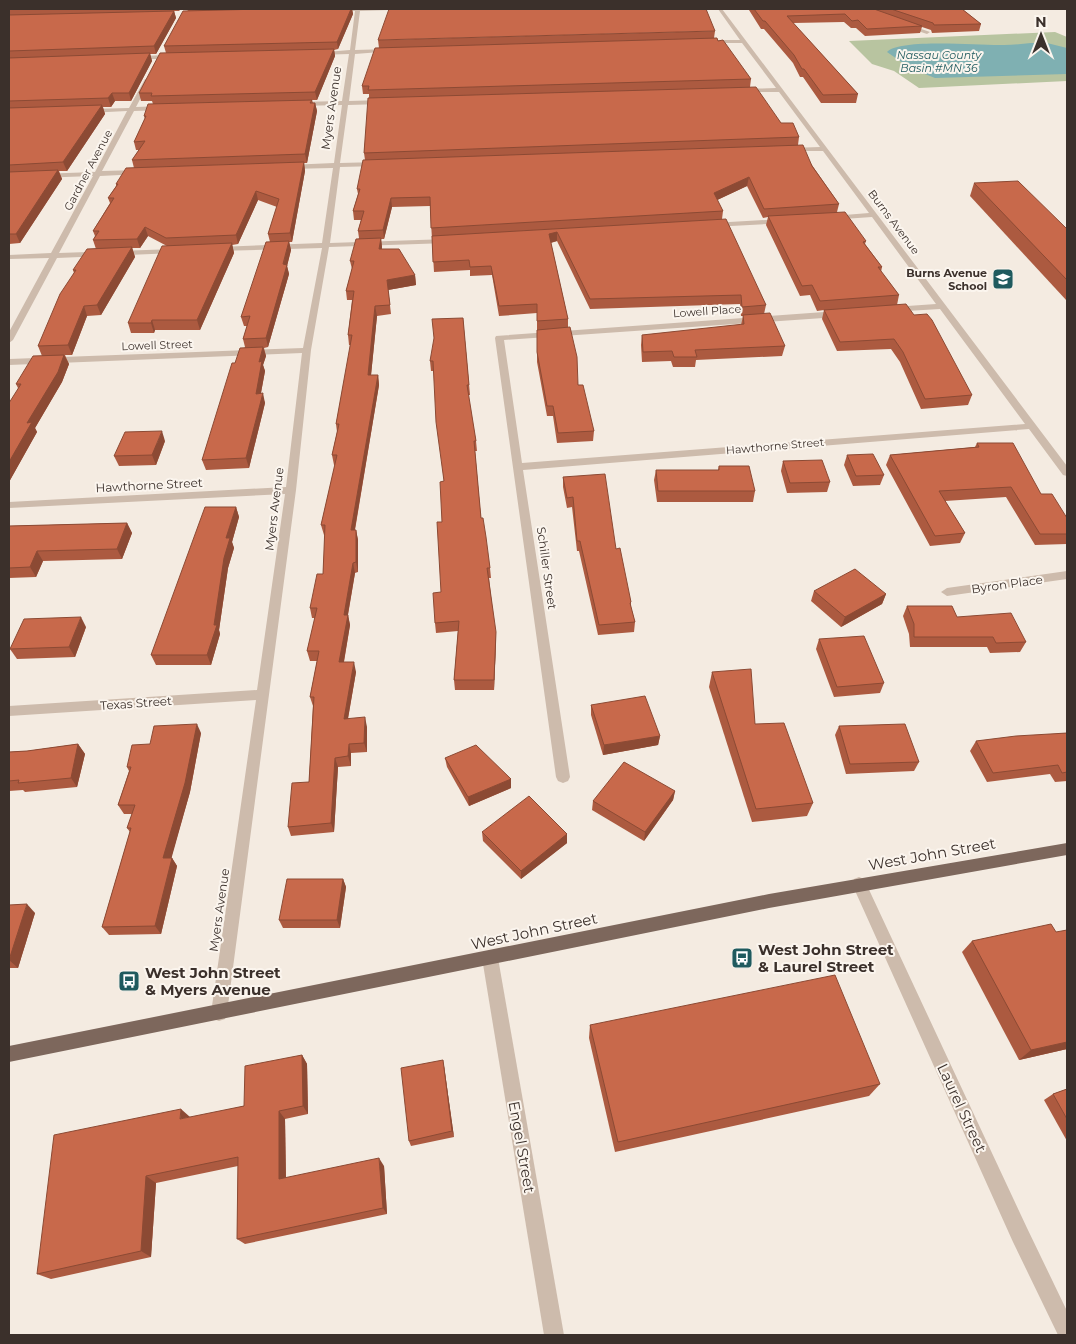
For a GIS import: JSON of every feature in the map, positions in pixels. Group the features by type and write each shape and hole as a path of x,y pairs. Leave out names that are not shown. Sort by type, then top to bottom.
{"main road":[{"name":"West John Street","path":"9,1054 859,884 1067,848"}],"street":[{"path":"340,11 419,9"},
{"name":"Burns Avenue","path":"720,9 1067,473"},
{"name":"Myers Avenue","path":"219,1013 291,490 306,350 326,245 358,10"},
{"path":"899,23 926,32"},
{"path":"704,42 744,41"},
{"name":"Gardner Avenue","path":"9,340 165,46"},
{"path":"314,53 401,51"},
{"path":"128,58 181,57"},
{"path":"739,91 780,90"},
{"path":"287,105 395,101"},
{"path":"79,111 173,108"},
{"path":"785,150 825,149"},
{"path":"276,168 388,164"},
{"path":"9,176 151,172"},
{"path":"823,218 874,215"},
{"path":"703,226 793,220"},
{"path":"206,250 454,240"},
{"path":"9,257 186,250"},
{"path":"882,310 943,306"},
{"name":"Lowell Place","path":"502,364 499,338 843,313"},
{"name":"Lowell Street","path":"9,362 306,350"},
{"name":"Schiller Street","path":"502,364 563,777"},
{"name":"Hawthorne Street","path":"518,466 1032,426"},
{"name":"Hawthorne Street","path":"9,505 291,490"},
{"name":"Byron Place","path":"947,592 1067,575"},
{"name":"Texas Street","path":"9,711 263,695"},
{"name":"Laurel Street","path":"859,884 1020,1235 1067,1332"},
{"name":"Engel Street","path":"490,958 554,1335"}],"green space":[{"path":"1055,32 1067,37 1067,81 919,88 894,71 872,64 849,41"}],"water":[{"name":"Nassau County Basin #MN 36","path":"1047,43 1067,48 1067,74 935,78 910,68 887,52 908,45 924,44 1014,45"}],"building":[{"path":"351,9 337,42 164,46 183,11"},
{"path":"389,9 706,9 715,31 378,40"},
{"path":"754,9 874,9 922,26 867,29 858,20 852,21 845,14 787,16 858,94 823,95 804,69 802,69 794,55"},
{"path":"891,9 962,9 981,24 934,25 933,23"},
{"path":"174,11 154,46 9,51 9,15"},
{"path":"717,38 718,41 723,40 751,79 368,90 369,86 362,86 375,48"},
{"path":"334,49 315,92 151,96 152,93 139,93 160,53"},
{"path":"150,53 129,93 112,93 108,98 9,101 9,58"},
{"path":"756,87 781,123 793,123 799,137 364,153 368,98"},
{"path":"312,100 310,103 315,103 305,154 132,160 145,141 134,142 146,116 144,116 148,104"},
{"path":"102,105 63,162 9,165 9,108"},
{"path":"803,145 812,166 839,204 764,209 749,177 714,193 723,211 431,228 430,197 391,198 383,230 358,231 364,211 353,211 360,189 357,189 363,160"},
{"path":"304,162 290,233 268,234 279,199 256,191 236,235 166,238 145,227 137,239 93,240 99,231 93,231 114,198 108,198 126,168"},
{"path":"58,170 16,234 9,234 9,172"},
{"path":"1018,181 1067,229 1067,280 974,183"},
{"path":"845,212 866,241 863,242 882,267 878,267 899,295 820,301 812,285 802,286 768,216"},
{"path":"726,219 766,305 742,307 741,295 590,299 557,232 549,234 568,319 537,321 537,304 499,306 491,266 470,267 469,260 433,262 432,236"},
{"path":"381,238 379,249 399,249 415,275 387,280 390,305 375,306 368,375 378,375 351,530 356,530 356,562 353,563 344,615 348,615 339,662 354,662 344,719 365,717 364,743 349,744 348,756 335,758 331,823 288,827 292,783 309,782 314,697 310,697 319,651 307,651 317,608 310,608 317,574 323,574 325,525 321,525 337,455 332,455 339,424 336,424 352,335 348,335 354,291 346,291 354,261 350,261 356,239"},
{"path":"289,241 283,264 287,265 266,338 243,339 250,316 241,317 266,242"},
{"path":"232,243 197,320 152,320 151,323 128,323 162,246"},
{"path":"132,247 97,305 84,306 68,345 38,346 60,294 87,249"},
{"path":"906,304 914,315 927,314 932,320 972,395 925,399 903,352 894,339 840,342 824,310"},
{"path":"770,313 785,346 695,350 697,357 674,357 672,351 643,352 642,335 744,324 743,315"},
{"path":"463,318 469,385 467,385 476,441 474,441 481,518 483,518 486,537 490,568 487,568 496,632 494,680 454,680 459,621 435,623 433,593 441,592 437,522 442,522 440,482 444,481 436,422 433,361 430,361 434,338 432,319"},
{"path":"570,327 577,357 578,385 583,385 594,431 558,433 553,406 547,406 537,352 537,330"},
{"path":"263,347 259,362 262,361 256,394 263,393 246,458 202,460 232,363 235,363 240,348"},
{"path":"64,355 58,372 27,423 32,422 9,462 9,403 21,384 16,384 33,356"},
{"path":"162,431 152,455 114,456 125,432"},
{"path":"977,443 1013,443 1041,494 1052,494 1067,518 1067,534 1040,534 1011,487 939,491 965,533 935,536 890,455 979,447"},
{"path":"873,454 884,475 856,476 847,455"},
{"path":"822,460 830,482 790,483 783,461"},
{"path":"719,466 749,466 755,491 658,491 656,470 719,470"},
{"path":"605,474 616,549 620,548 635,622 599,625 580,541 577,541 573,497 567,498 563,477"},
{"path":"205,507 236,507 226,538 230,538 224,558 214,625 217,625 207,655 151,655"},
{"path":"127,523 117,549 37,551 30,567 9,568 9,526"},
{"path":"855,569 886,594 845,617 814,591"},
{"path":"907,606 952,606 957,617 1011,613 1026,642 996,643 993,637 914,637 914,624"},
{"path":"81,617 69,647 10,649 24,619"},
{"path":"864,636 884,683 837,687 819,639"},
{"path":"751,669 755,724 784,723 813,803 756,809 712,672"},
{"path":"645,696 660,736 604,745 591,705"},
{"path":"197,724 185,783 163,858 172,858 155,926 102,927 131,828 127,828 135,805 118,805 131,767 127,767 132,745 150,744 154,726"},
{"path":"905,724 919,762 850,764 839,726"},
{"path":"1067,733 1067,772 1062,773 1058,765 993,773 976,741 1016,736"},
{"path":"78,744 71,778 18,783 19,780 9,781 9,752"},
{"path":"476,745 511,779 468,797 445,758"},
{"path":"624,762 675,791 645,832 593,801"},
{"path":"529,796 567,834 521,871 482,832"},
{"path":"287,879 343,879 337,920 279,920"},
{"path":"27,904 9,960 9,905"},
{"path":"1051,924 1056,932 1067,930 1067,1042 1031,1050 972,941"},
{"path":"835,975 880,1084 618,1142 590,1025"},
{"path":"302,1055 303,1106 279,1111 279,1179 379,1158 383,1208 237,1239 238,1157 146,1176 141,1251 37,1274 54,1135 181,1109 180,1119 244,1106 245,1066"},
{"path":"443,1060 452,1131 409,1141 401,1068"},
{"path":"1067,1089 1067,1119 1053,1094"}],"place":[{"name":"Burns Avenue School","path":"1003,279"},
{"name":"West John Street & Laurel Street","path":"742,958"},
{"name":"West John Street & Myers Avenue","path":"129,981"}]}
